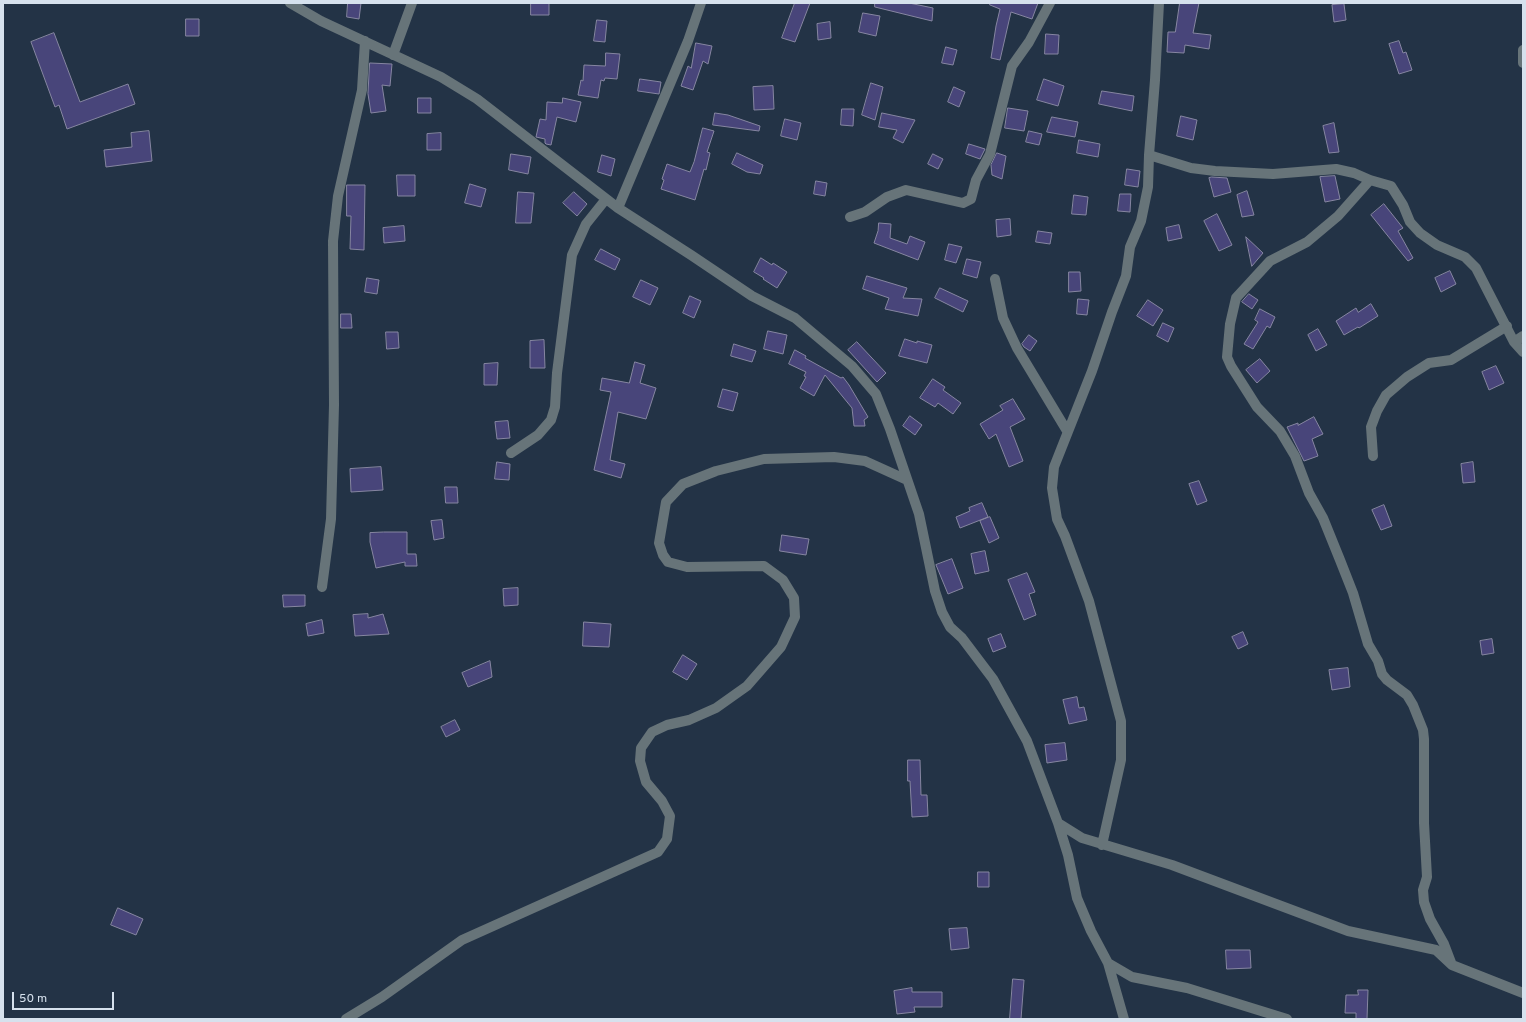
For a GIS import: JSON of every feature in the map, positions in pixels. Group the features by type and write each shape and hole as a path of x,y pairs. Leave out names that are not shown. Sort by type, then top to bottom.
{"street":[{"path":"290,3 321,21 441,77 476,99 618,208 691,254 752,296 795,318 852,366 876,394 890,429 919,514 935,590 942,612 950,627 962,638 993,679 1027,741 1058,823 1068,855 1077,898 1091,931 1108,963 1124,1019"},
{"path":"393,54 412,3"},
{"path":"618,208 688,41 701,3"},
{"path":"850,217 865,212 887,197 906,190 963,204 971,199 976,180 990,154 1012,66 1029,42 1050,3"},
{"path":"1102,845 1121,760 1121,721 1089,601 1065,536 1057,519 1052,488 1054,467 1092,371 1126,276 1130,247 1141,221 1148,187 1159,3"},
{"path":"322,587 331,519 334,405 333,241 338,196 362,90 365,41"},
{"path":"1523,50 1523,63"},
{"path":"1149,155 1191,168 1273,174 1336,169 1354,173 1370,180 1391,186 1403,205 1410,222 1420,233 1437,245 1465,257 1476,268 1507,326 1519,339 1523,352"},
{"path":"1370,180 1338,216 1307,242 1270,261 1236,298 1230,324 1227,357 1231,366 1257,407 1280,432 1295,456 1309,493 1323,518 1340,560 1353,593 1368,644 1378,661 1382,674 1387,680 1407,695 1419,716 1424,739 1424,823 1427,877 1424,890 1424,902 1430,919 1444,944 1452,965"},
{"path":"511,452 538,435 551,420 556,407 557,373 572,255 586,224 606,199"},
{"path":"995,279 1003,318 1014,342 1067,431"},
{"path":"1373,456 1371,427 1377,411 1386,395 1407,377 1429,363 1451,360 1507,326"},
{"path":"346,1019 382,997 462,940 658,852 667,839 670,816 662,801 646,782 640,761 642,748 652,732 668,725 689,720 716,708 747,686 781,647 795,617 794,598 783,580 764,566 686,567 668,562 659,542 661,526 666,502 683,484 716,471 764,459 834,457 865,461 908,480"},
{"path":"1058,823 1082,838 1172,865 1348,930 1436,950 1452,965 1523,993"},
{"path":"1108,963 1132,977 1187,988 1287,1019"}],"building":[{"path":"348,3 361,3 359,19 347,17"},
{"path":"531,3 549,3 549,15 531,15"},
{"path":"795,3 810,3 795,42 782,38"},
{"path":"875,3 909,3 933,8 932,21 875,7"},
{"path":"990,3 1038,3 1032,19 1011,12 1000,60 991,58 1000,9 990,5"},
{"path":"1180,3 1199,3 1193,33 1211,35 1209,49 1185,45 1184,53 1167,52 1168,32 1175,32"},
{"path":"1344,4 1346,20 1334,22 1332,5"},
{"path":"863,13 880,16 876,36 859,32"},
{"path":"186,19 199,19 199,36 186,36"},
{"path":"597,20 607,21 605,42 594,41"},
{"path":"830,22 831,38 818,40 817,24"},
{"path":"54,33 80,102 128,84 135,104 67,129 59,105 55,107 31,42"},
{"path":"1046,34 1059,35 1058,54 1045,54"},
{"path":"1399,41 1403,53 1406,52 1412,70 1399,74 1389,44"},
{"path":"696,43 712,46 708,64 703,61 693,90 681,86 688,66 691,68"},
{"path":"946,47 957,50 953,65 942,63"},
{"path":"606,53 620,54 617,79 605,78 604,81 601,80 598,98 578,95 581,80 583,81 584,65 605,66"},
{"path":"370,63 392,64 390,86 382,85 386,111 371,113 368,94"},
{"path":"640,79 661,82 659,94 638,91"},
{"path":"1044,79 1064,86 1058,106 1037,100"},
{"path":"871,83 883,87 875,120 862,115"},
{"path":"773,86 774,109 754,110 753,87"},
{"path":"954,87 965,92 959,107 948,102"},
{"path":"1102,91 1134,96 1132,111 1099,104"},
{"path":"418,98 431,98 431,113 418,113"},
{"path":"563,98 581,102 576,122 557,117 551,145 546,144 545,139 536,137 540,119 546,120 547,102 562,103"},
{"path":"1008,108 1028,111 1024,131 1005,128"},
{"path":"842,109 854,109 853,126 841,125"},
{"path":"715,113 728,115 760,126 759,131 713,125"},
{"path":"882,113 915,120 903,143 893,138 897,130 879,127"},
{"path":"1181,116 1197,120 1193,140 1177,136"},
{"path":"1052,117 1078,122 1075,137 1047,132"},
{"path":"785,119 801,123 797,140 781,136"},
{"path":"1334,123 1339,152 1329,153 1323,126"},
{"path":"703,128 714,131 707,152 710,153 706,170 704,169 695,200 661,189 664,180 662,179 667,164 690,172"},
{"path":"149,131 152,161 106,167 104,150 132,147 131,133"},
{"path":"1029,131 1042,134 1039,145 1026,142"},
{"path":"441,133 441,150 427,150 427,134"},
{"path":"1079,140 1100,144 1098,157 1077,153"},
{"path":"969,144 985,149 980,159 966,154"},
{"path":"737,153 763,165 760,174 747,172 732,164"},
{"path":"997,153 1006,156 1002,179 992,175 991,165"},
{"path":"511,154 531,157 528,174 509,170"},
{"path":"933,154 943,159 938,169 928,164"},
{"path":"602,155 615,159 611,176 598,172"},
{"path":"1127,169 1140,171 1138,187 1125,185"},
{"path":"397,175 415,175 415,196 398,196"},
{"path":"1335,176 1340,199 1325,202 1320,177"},
{"path":"1209,178 1227,178 1231,192 1214,197"},
{"path":"816,181 827,183 825,196 814,194"},
{"path":"470,184 486,189 481,207 465,203"},
{"path":"347,185 365,185 364,250 350,249 351,216 347,216"},
{"path":"1247,191 1254,215 1242,217 1237,195"},
{"path":"518,192 534,193 531,223 516,223"},
{"path":"574,192 587,204 577,216 563,203"},
{"path":"1120,194 1131,194 1130,212 1118,211"},
{"path":"1074,195 1088,197 1086,215 1072,214"},
{"path":"1384,204 1403,228 1398,231 1413,258 1408,261 1371,215"},
{"path":"1217,214 1232,245 1219,251 1204,221"},
{"path":"1010,219 1011,235 997,237 996,220"},
{"path":"879,223 891,224 890,238 907,244 910,236 925,242 918,260 874,243"},
{"path":"1179,225 1182,238 1168,241 1166,228"},
{"path":"404,226 405,241 384,243 383,228"},
{"path":"1038,231 1052,233 1050,244 1036,242"},
{"path":"1246,237 1263,253 1252,266"},
{"path":"949,244 962,247 956,263 945,260"},
{"path":"601,249 620,259 615,270 595,260"},
{"path":"761,258 772,265 773,263 787,272 777,288 754,272"},
{"path":"967,259 981,262 977,278 963,274"},
{"path":"1450,271 1456,284 1441,292 1435,278"},
{"path":"1069,272 1080,272 1081,291 1069,292"},
{"path":"867,276 907,288 903,298 922,299 918,316 885,309 889,298 863,289"},
{"path":"367,278 379,280 377,294 365,292"},
{"path":"641,280 658,288 650,305 633,297"},
{"path":"940,288 968,301 963,312 935,298"},
{"path":"1249,294 1258,300 1252,309 1242,302"},
{"path":"690,296 701,301 694,318 683,313"},
{"path":"1078,299 1089,300 1087,315 1077,314"},
{"path":"1148,300 1163,310 1153,326 1137,316"},
{"path":"1371,304 1378,316 1359,328 1358,327 1344,335 1336,321 1356,308 1358,312"},
{"path":"1260,309 1275,317 1270,328 1267,326 1253,349 1244,344 1258,322 1255,320"},
{"path":"341,314 351,314 352,328 341,328"},
{"path":"1163,323 1174,328 1168,342 1157,336"},
{"path":"1318,329 1327,345 1316,351 1308,335"},
{"path":"768,331 787,335 783,354 764,349"},
{"path":"386,332 398,332 399,348 387,349"},
{"path":"1029,335 1037,341 1030,351 1022,344"},
{"path":"905,339 917,343 917,341 932,345 927,363 899,356"},
{"path":"544,340 545,368 530,368 530,341"},
{"path":"857,342 886,373 877,382 848,350"},
{"path":"734,344 756,351 752,362 731,356"},
{"path":"795,350 806,356 805,358 841,378 843,377 868,417 864,420 865,426 854,426 852,408 825,375 814,396 800,388 806,377 804,376 806,372 789,364"},
{"path":"1260,359 1270,371 1257,383 1246,370"},
{"path":"635,362 645,365 640,383 656,388 646,419 618,412 610,460 625,464 621,478 594,470 611,392 600,390 602,378 629,383"},
{"path":"498,363 497,385 484,385 484,364"},
{"path":"1496,366 1504,383 1489,390 1482,372"},
{"path":"933,379 945,387 943,390 961,403 953,414 938,403 935,407 920,398"},
{"path":"723,389 738,393 733,411 718,407"},
{"path":"1013,399 1025,419 1010,427 1023,461 1009,467 996,434 989,439 980,424 1003,410 1000,406"},
{"path":"910,416 922,425 915,435 903,426"},
{"path":"1314,417 1323,434 1312,439 1318,456 1304,461 1287,427 1298,423 1298,425"},
{"path":"508,421 510,438 497,439 495,422"},
{"path":"497,462 510,464 509,480 495,479"},
{"path":"1473,462 1475,482 1463,483 1461,464"},
{"path":"381,467 383,490 351,492 350,469"},
{"path":"1199,481 1207,501 1197,505 1189,484"},
{"path":"445,487 457,487 458,503 446,503"},
{"path":"982,503 988,517 960,528 956,517 970,511 969,508"},
{"path":"1384,505 1392,526 1381,530 1372,510"},
{"path":"990,517 999,538 989,543 980,521"},
{"path":"442,520 444,538 434,540 431,521"},
{"path":"407,532 407,554 416,554 417,566 405,566 405,562 376,568 370,542 370,533"},
{"path":"782,535 809,539 806,555 780,551"},
{"path":"985,551 989,571 975,574 971,554"},
{"path":"952,559 963,588 948,594 936,565"},
{"path":"1027,573 1035,592 1029,594 1036,615 1024,620 1008,580"},
{"path":"518,588 518,605 504,606 503,589"},
{"path":"283,595 305,595 305,606 284,607"},
{"path":"368,614 368,618 383,614 389,634 355,636 353,615"},
{"path":"322,620 324,633 308,636 306,624"},
{"path":"584,622 611,624 609,647 583,646"},
{"path":"1243,632 1248,644 1238,649 1232,637"},
{"path":"1001,634 1006,647 993,652 988,639"},
{"path":"1492,639 1494,653 1482,655 1480,641"},
{"path":"683,655 697,664 687,680 673,672"},
{"path":"490,661 492,677 468,687 462,673"},
{"path":"1348,668 1350,687 1332,690 1329,670"},
{"path":"1077,697 1079,708 1084,707 1087,720 1069,724 1063,700"},
{"path":"455,720 460,730 446,737 441,727"},
{"path":"1065,743 1067,760 1047,763 1045,745"},
{"path":"908,760 920,760 921,795 927,795 928,816 912,817 910,781 908,781"},
{"path":"978,872 989,872 989,887 978,887"},
{"path":"118,908 143,919 136,935 111,925"},
{"path":"967,928 969,948 951,950 949,929"},
{"path":"1226,950 1250,950 1251,968 1227,969"},
{"path":"1013,979 1024,980 1021,1019 1010,1019"},
{"path":"912,988 912,992 942,992 942,1007 914,1007 915,1012 897,1014 894,991"},
{"path":"1358,990 1368,990 1367,1019 1356,1019 1356,1013 1345,1013 1346,995 1358,995"}]}
